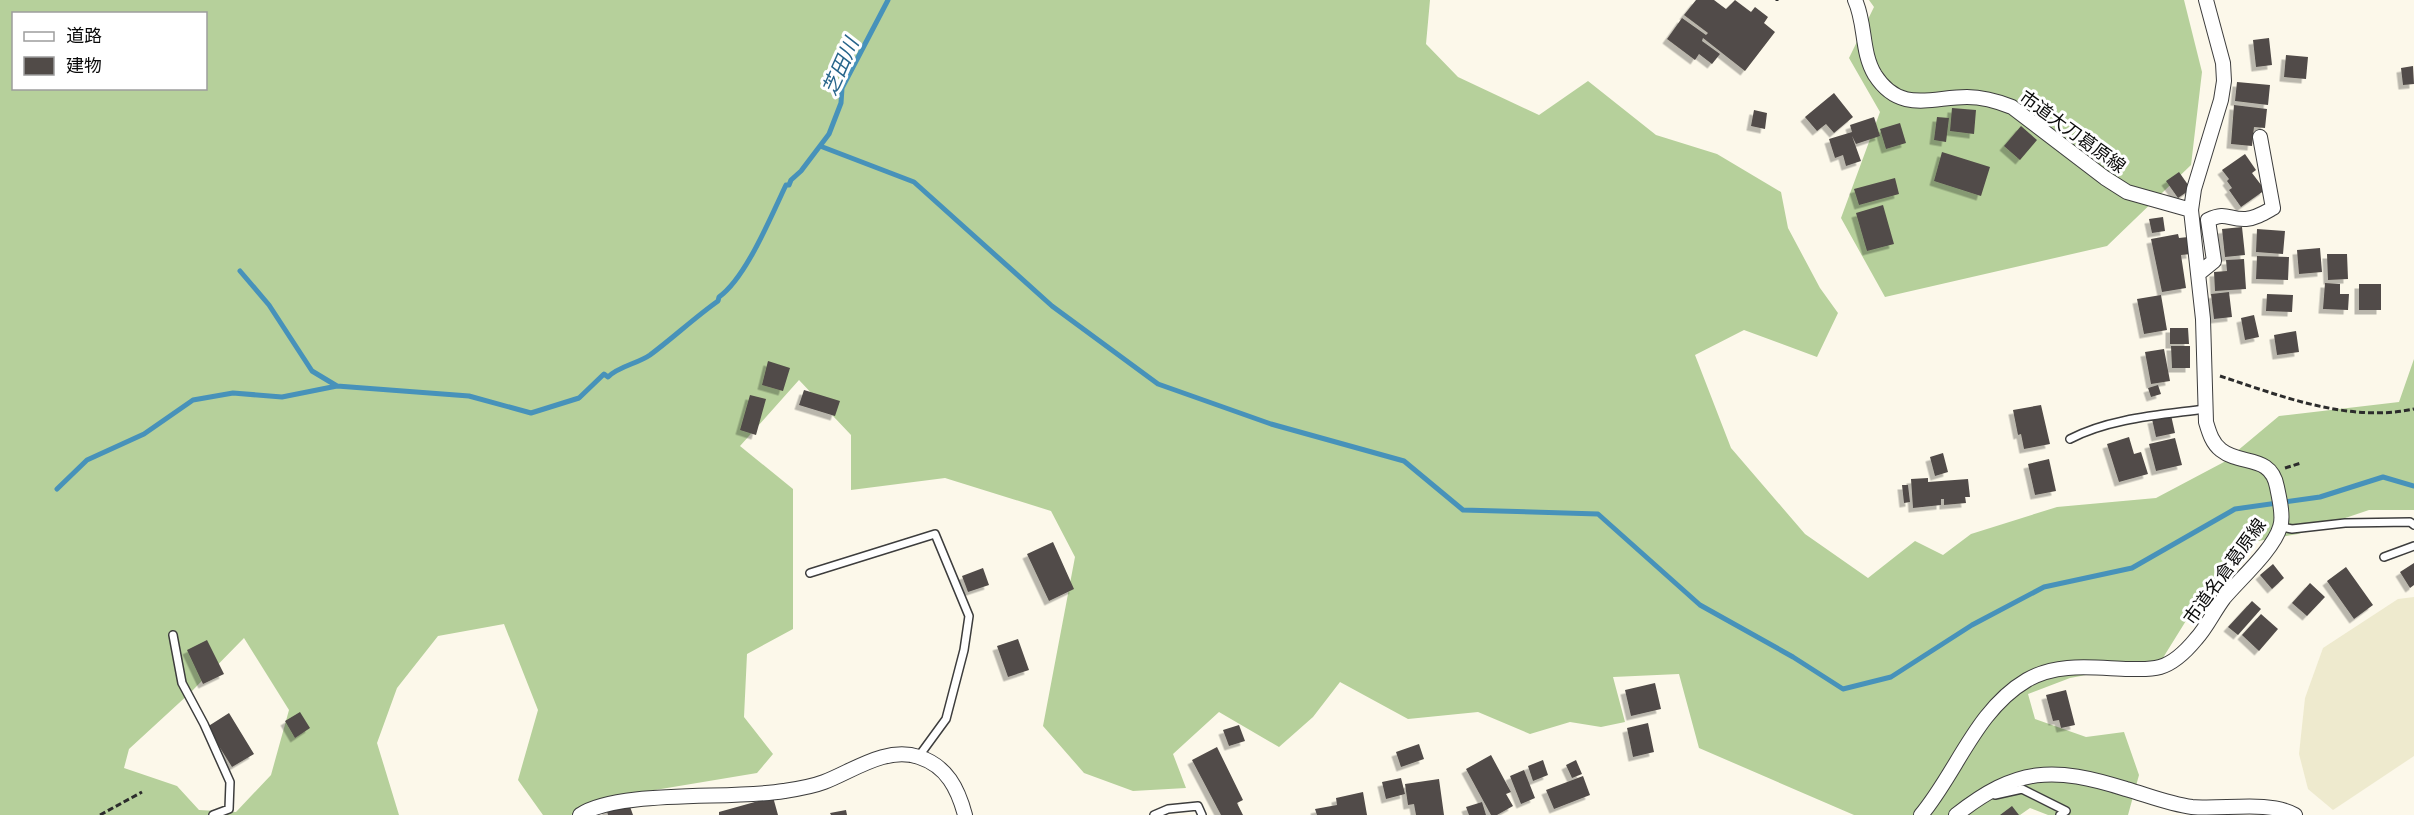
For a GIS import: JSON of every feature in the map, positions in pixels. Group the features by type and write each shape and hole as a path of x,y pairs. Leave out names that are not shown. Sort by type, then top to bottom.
{"street":[{"name":"市道大刀葛原線","path":"1855,0 1859,8 1868,60 1876,76 1887,89 1900,97 1923,102 1968,97 1998,101 2012,107 2104,178 2127,192 2191,210"},
{"name":"市道名倉葛原線","path":"1921,815 1971,737 2008,696 2025,682 2053,669 2144,669 2171,663 2196,639 2223,599 2270,544 2281,527 2278,492 2272,473 2263,464 2232,456 2219,449 2211,437 2205,409 2198,274 2191,210 2194,189 2221,100 2224,81 2223,63 2206,0"},
{"path":"2198,274 2214,261 2208,220 2220,214 2243,219 2250,218 2273,208 2260,137"},
{"path":"580,815 602,805 634,801 738,796 782,791 823,782 870,761 893,755 919,756 943,770 958,793 965,815"},
{"path":"1956,815 1988,791 2014,780 2061,774 2085,777 2190,807 2272,808 2286,810 2295,815"}],"lane":[{"path":"2070,439 2082,433 2112,425 2159,415 2205,409"},
{"path":"2281,527 2292,529 2378,522 2410,522 2414,525"},
{"path":"810,573 935,534 969,616 964,650 946,719 919,756"},
{"path":"2384,557 2414,546"},
{"path":"172,635 182,683 204,724 230,782 229,809 213,815"},
{"path":"1978,798 2022,789 2066,811 2060,815"},
{"path":"1154,815 1168,809 1198,806 1202,815"}],"path":[{"path":"2204,371 2314,406 2386,414 2414,409"},
{"path":"100,815 142,792"}],"shaded area":[{"path":"2414,597 2414,756 2333,810 2308,789 2299,754 2305,698 2323,648 2398,599"}],"green space":[{"path":"0,0 1430,0 1426,44 1458,77 1539,115 1588,81 1656,135 1717,154 1781,192 1788,228 1820,288 1838,313 1817,357 1744,330 1695,355 1731,448 1805,534 1868,578 1915,541 1943,555 1971,534 2057,507 2156,498 2224,462 2279,416 2399,402 2414,359 2414,510 2369,510 2298,534 2258,541 2202,595 2161,661 2070,678 2028,694 2035,719 2086,737 2124,732 2139,775 2128,815 2048,815 2030,808 2020,815 1854,815 1699,748 1679,674 1613,677 1625,722 1601,727 1570,722 1530,734 1478,712 1408,719 1340,682 1313,717 1279,747 1219,712 1173,754 1186,788 1133,791 1084,773 1043,726 1075,557 1051,511 945,478 851,490 851,435 799,380 740,446 793,489 793,629 747,654 744,717 773,754 757,773 649,791 571,815 543,815 518,780 538,710 504,624 438,636 397,688 377,743 399,815 0,815","holes":["244,638 289,710 271,775 236,812 199,810 177,786 124,768 129,749 191,692"]},
{"path":"1869,0 2184,0 2202,72 2191,165 2107,246 1885,297 1841,218 1880,112 1849,58 1874,7"}],"building":[{"path":"1696,0 1714,0 1726,9 1735,0 1751,12 1755,7 1768,17 1764,23 1775,32 1745,71 1703,38 1702,41 1720,54 1712,64 1699,54 1695,60 1667,39 1682,18 1706,35 1708,33 1684,15"},
{"path":"2269,38 2272,65 2256,67 2253,40"},
{"path":"2286,55 2308,57 2306,79 2284,77"},
{"path":"2413,66 2414,84 2403,85 2401,68"},
{"path":"2237,82 2270,85 2268,105 2235,101"},
{"path":"1834,93 1853,117 1834,133 1826,124 1817,131 1805,117"},
{"path":"2234,105 2267,109 2265,128 2254,127 2252,146 2231,144"},
{"path":"1952,108 1976,110 1974,134 1950,131"},
{"path":"1754,110 1767,113 1765,129 1751,126"},
{"path":"1874,117 1880,136 1856,144 1852,136 1861,161 1846,166 1843,155 1835,158 1829,139 1852,132 1850,125"},
{"path":"1937,117 1949,118 1946,142 1934,140"},
{"path":"1900,123 1906,143 1886,149 1880,129"},
{"path":"2021,126 2037,140 2020,160 2004,146"},
{"path":"1942,152 1990,167 1981,196 1934,181"},
{"path":"2245,154 2256,170 2252,173 2265,190 2241,207 2229,190 2232,188 2227,181 2229,179 2222,170"},
{"path":"2179,172 2191,189 2178,198 2166,181"},
{"path":"1895,178 1899,194 1859,205 1854,189"},
{"path":"1883,205 1894,244 1867,251 1856,213"},
{"path":"2163,217 2165,231 2152,233 2149,219"},
{"path":"2242,227 2245,255 2225,257 2222,229"},
{"path":"2257,229 2285,231 2283,254 2256,252"},
{"path":"2178,234 2179,238 2188,237 2191,254 2181,255 2186,288 2162,292 2151,239"},
{"path":"2320,248 2322,272 2299,274 2297,250"},
{"path":"2327,254 2347,254 2348,279 2328,280"},
{"path":"2257,256 2289,257 2288,280 2256,279"},
{"path":"2244,259 2246,289 2215,291 2214,272 2227,271 2226,260"},
{"path":"2325,283 2340,284 2340,294 2349,294 2348,310 2323,309"},
{"path":"2359,284 2381,284 2381,310 2359,310"},
{"path":"2229,292 2232,317 2214,319 2211,294"},
{"path":"2267,294 2293,295 2292,312 2266,311"},
{"path":"2161,295 2167,330 2144,334 2137,299"},
{"path":"2254,315 2259,337 2245,340 2241,318"},
{"path":"2170,328 2188,328 2189,344 2170,344"},
{"path":"2296,331 2299,352 2277,355 2274,335"},
{"path":"2171,346 2190,346 2190,368 2172,368"},
{"path":"2164,349 2170,381 2151,384 2145,352"},
{"path":"768,361 790,368 783,391 762,385"},
{"path":"2158,385 2161,394 2151,397 2148,388"},
{"path":"804,390 840,401 835,416 799,405"},
{"path":"750,395 766,399 756,435 740,430"},
{"path":"2041,405 2050,444 2024,449 2021,434 2018,435 2013,410"},
{"path":"2171,415 2175,433 2156,437 2152,419"},
{"path":"2129,437 2134,454 2141,452 2148,474 2119,482 2107,444"},
{"path":"2175,438 2182,465 2156,471 2149,444"},
{"path":"1943,453 1948,472 1935,476 1930,457"},
{"path":"2049,459 2056,491 2035,495 2028,464"},
{"path":"1928,478 1928,482 1968,479 1970,497 1965,497 1966,503 1944,505 1944,499 1941,499 1941,505 1913,508 1911,479"},
{"path":"1902,485 1908,485 1910,502 1904,503"},
{"path":"1053,542 1074,589 1049,601 1027,554"},
{"path":"2414,563 2414,585 2410,588 2400,572"},
{"path":"2273,564 2284,578 2272,589 2260,575"},
{"path":"2346,567 2373,605 2354,619 2327,581"},
{"path":"983,568 989,585 968,592 962,576"},
{"path":"2310,583 2325,597 2307,616 2292,603"},
{"path":"2252,601 2261,609 2238,635 2228,627"},
{"path":"2261,614 2278,629 2259,651 2242,635"},
{"path":"1018,639 1029,670 1008,677 997,646"},
{"path":"207,640 224,674 203,684 187,650"},
{"path":"1655,683 1661,709 1631,716 1625,690"},
{"path":"2066,690 2075,725 2061,728 2059,720 2053,721 2046,695"},
{"path":"300,712 310,728 295,738 285,721"},
{"path":"229,713 254,754 232,767 207,727"},
{"path":"1648,723 1654,752 1633,757 1627,728"},
{"path":"1239,725 1245,741 1229,746 1223,730"},
{"path":"1419,744 1424,759 1401,767 1396,752"},
{"path":"1217,747 1243,800 1237,803 1243,815 1221,815 1192,760"},
{"path":"1491,755 1511,792 1506,794 1513,806 1497,815 1491,815 1466,769"},
{"path":"1543,760 1548,775 1533,781 1528,766"},
{"path":"1576,760 1582,774 1572,778 1566,765"},
{"path":"1524,770 1535,798 1521,804 1510,776"},
{"path":"1583,776 1590,795 1554,809 1546,790"},
{"path":"1401,778 1405,794 1386,799 1382,782"},
{"path":"1439,779 1444,815 1416,815 1414,804 1408,805 1405,784"},
{"path":"1363,792 1367,815 1317,815 1315,809 1337,805 1336,798"},
{"path":"773,797 778,815 719,815 719,812"},
{"path":"628,801 633,815 608,815 606,808"},
{"path":"1482,802 1486,815 1469,815 1466,807"},
{"path":"2012,806 2019,815 2000,815"},
{"path":"846,810 847,815 831,815 830,813"}],"waterway":[{"name":"芝田川","path":"57,489 87,460 144,434 193,400 233,393 282,397 337,386 469,396 531,413 579,398 604,374 608,377 659,348 718,301 719,297 739,276 757,246 786,185 789,185 801,171 829,134 841,103 842,88 888,0"},
{"path":"820,146 914,182 1052,306 1158,384 1271,424 1404,461 1463,510 1598,514 1700,605 1793,657 1843,689 1891,677 1972,625 2044,587 2132,568 2235,509 2320,497 2383,477 2414,486"},
{"path":"240,271 269,305 312,371 337,386"}]}
